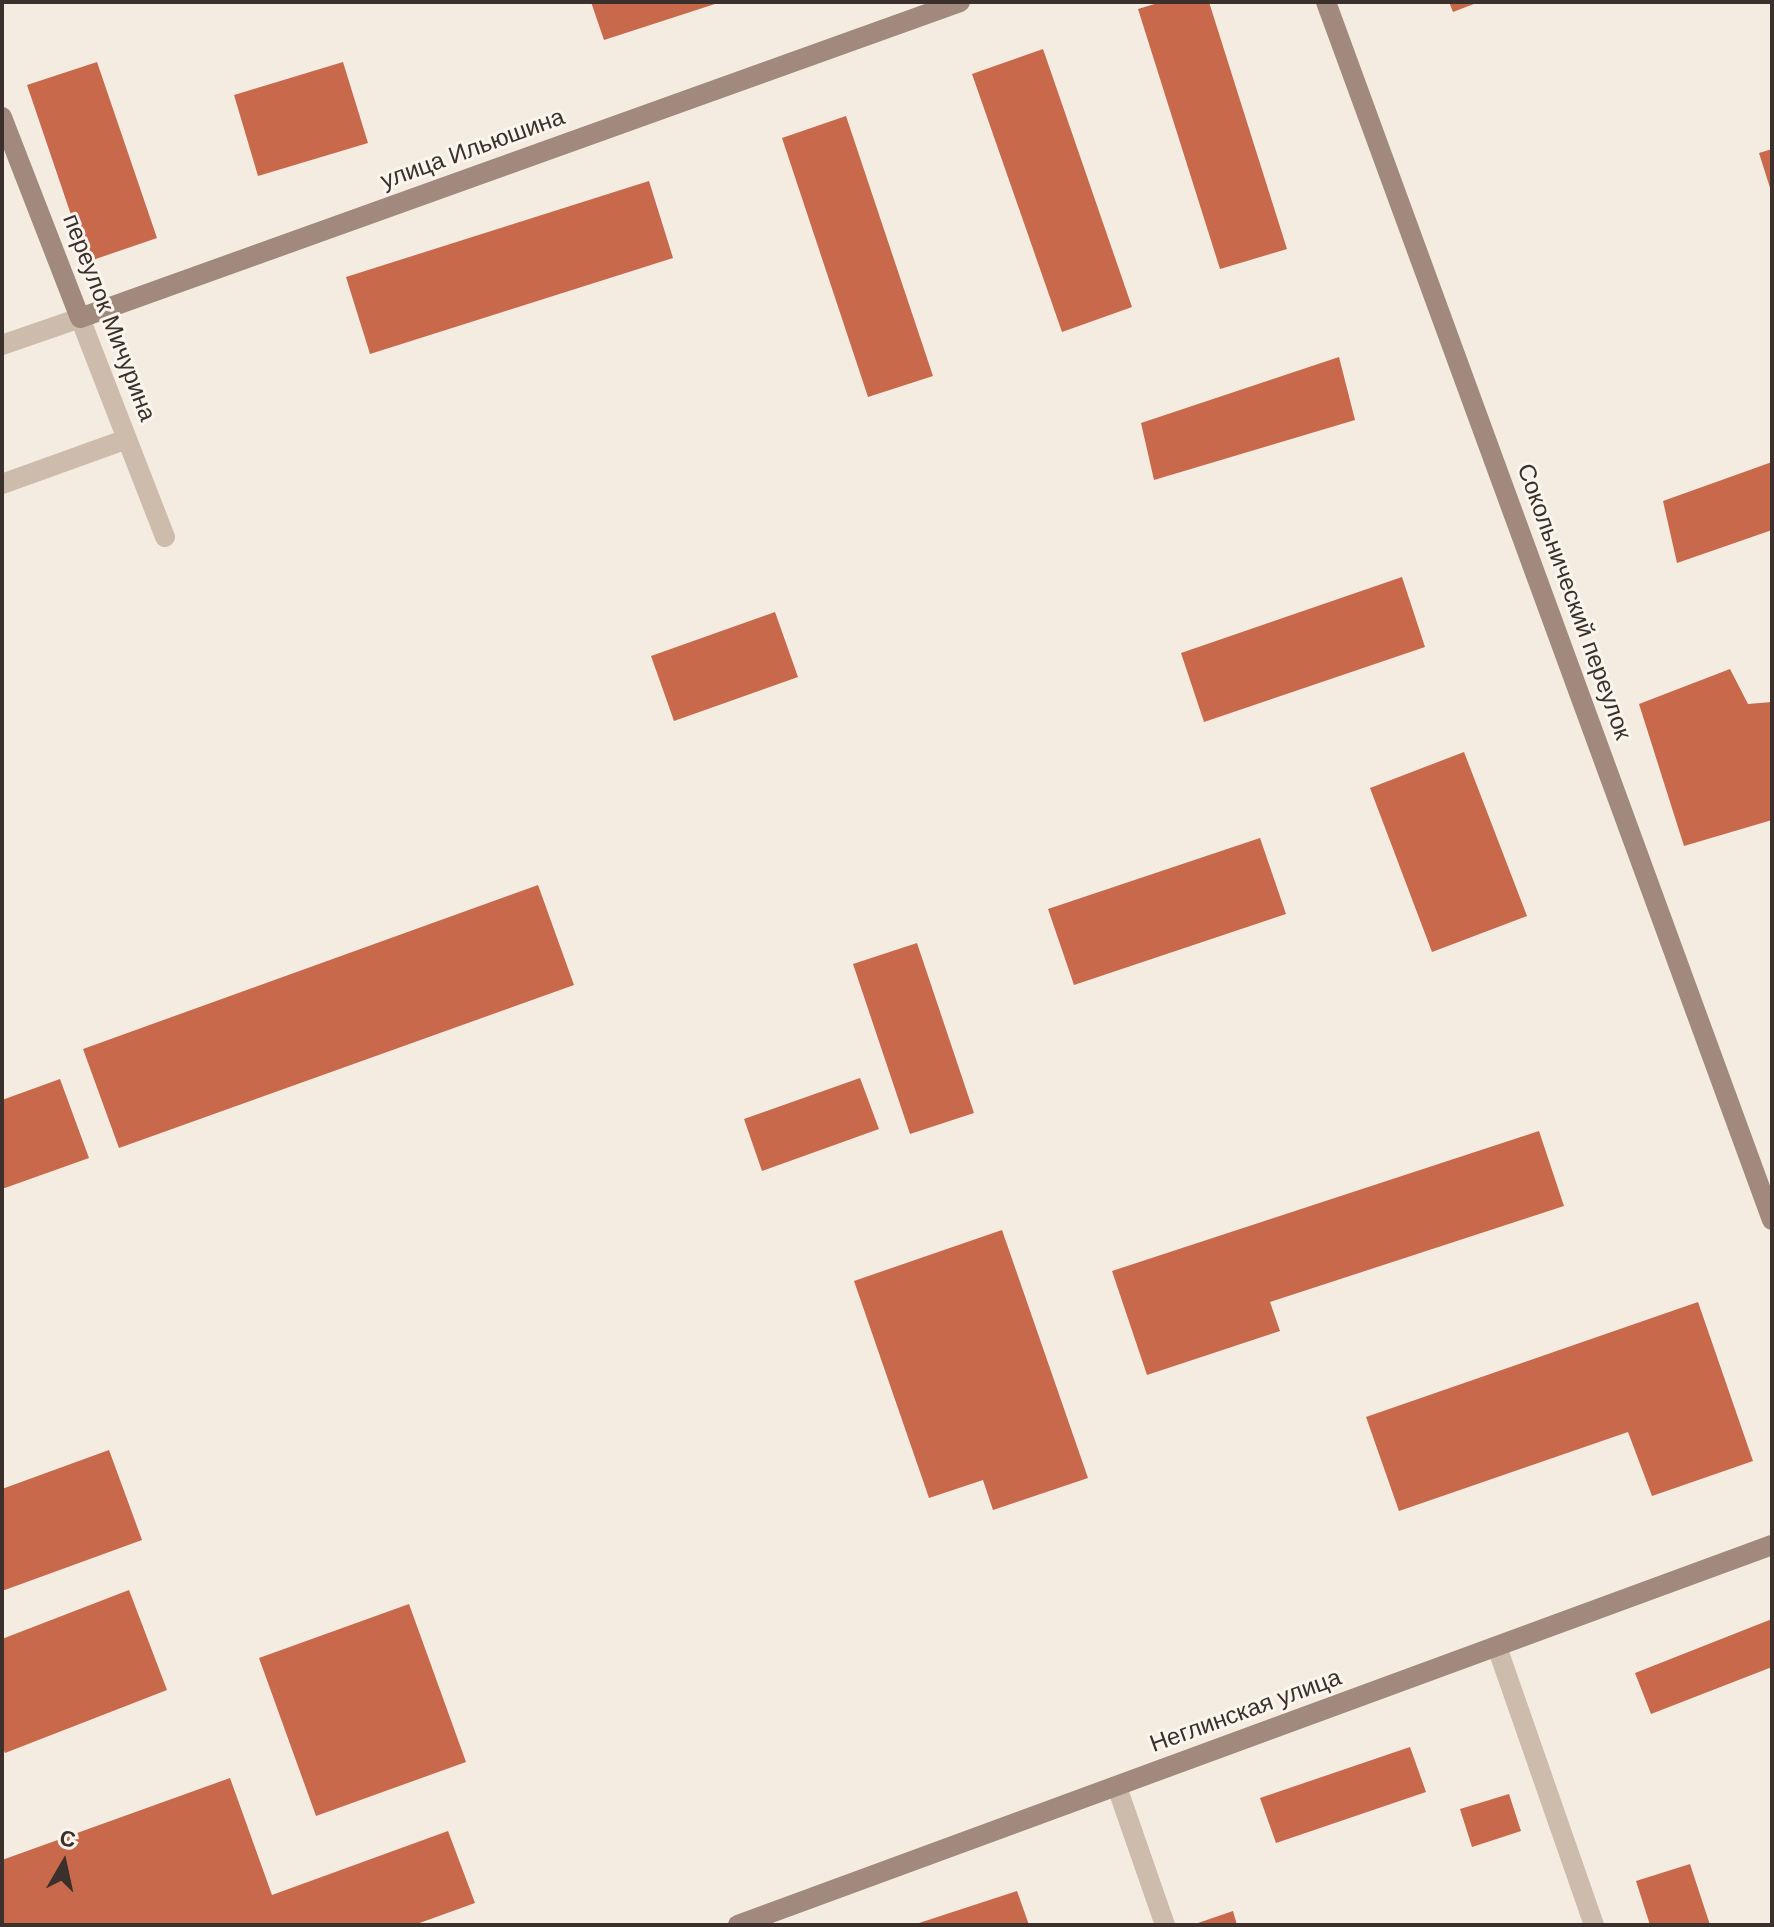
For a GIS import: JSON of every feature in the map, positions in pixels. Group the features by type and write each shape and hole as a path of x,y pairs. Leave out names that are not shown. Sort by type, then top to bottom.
{"street":[{"name":"улица Ильюшина","path":"2,345 960,2"},
{"name":"Сокольнический переулок","path":"1326,2 1772,1220"},
{"name":"переулок Мичурина","path":"2,117 165,537"},
{"path":"2,484 127,439"},
{"name":"Неглинская улица","path":"738,1925 1772,1545"},
{"path":"1497,1647 1594,1925"},
{"path":"1117,1787 1165,1925"}],"building":[{"path":"591,2 718,2 718,3 604,40"},
{"path":"1161,2 1209,2 1287,249 1220,269 1138,9"},
{"path":"1449,2 1479,2 1453,12"},
{"path":"1043,49 1132,307 1062,332 972,74"},
{"path":"97,62 157,238 87,262 27,85"},
{"path":"343,62 368,143 258,176 234,95"},
{"path":"846,116 933,376 868,397 782,138"},
{"path":"1772,149 1772,191 1771,191 1759,153"},
{"path":"649,181 673,258 370,354 346,277"},
{"path":"1339,357 1355,420 1154,480 1141,423"},
{"path":"1772,462 1772,530 1677,563 1663,501"},
{"path":"1402,577 1425,647 1204,722 1181,653"},
{"path":"775,612 798,677 674,721 651,656"},
{"path":"1730,669 1748,704 1772,702 1772,820 1684,846 1639,704"},
{"path":"1464,752 1527,916 1432,952 1370,788"},
{"path":"1260,838 1286,914 1074,985 1048,909"},
{"path":"538,885 574,985 119,1148 83,1049"},
{"path":"917,943 974,1113 910,1134 853,964"},
{"path":"860,1078 879,1129 762,1171 744,1119"},
{"path":"60,1079 89,1158 2,1189 2,1100"},
{"path":"1539,1131 1564,1206 1270,1302 1280,1331 1147,1375 1112,1271"},
{"path":"1002,1230 1088,1478 993,1510 983,1480 929,1498 854,1281"},
{"path":"1698,1302 1753,1461 1652,1496 1628,1432 1399,1511 1366,1417"},
{"path":"109,1450 142,1540 2,1591 2,1489"},
{"path":"129,1590 167,1690 5,1753 2,1746 2,1639"},
{"path":"409,1604 466,1762 316,1816 259,1658"},
{"path":"1772,1619 1772,1667 1651,1714 1635,1673"},
{"path":"1410,1747 1426,1792 1276,1843 1260,1798"},
{"path":"230,1778 272,1895 448,1831 475,1903 414,1925 2,1925 2,1860"},
{"path":"1509,1794 1521,1831 1472,1847 1460,1809"},
{"path":"1690,1864 1710,1925 1650,1925 1636,1881"},
{"path":"1017,1891 1029,1925 916,1924"},
{"path":"1233,1911 1237,1925 1198,1923"}]}
